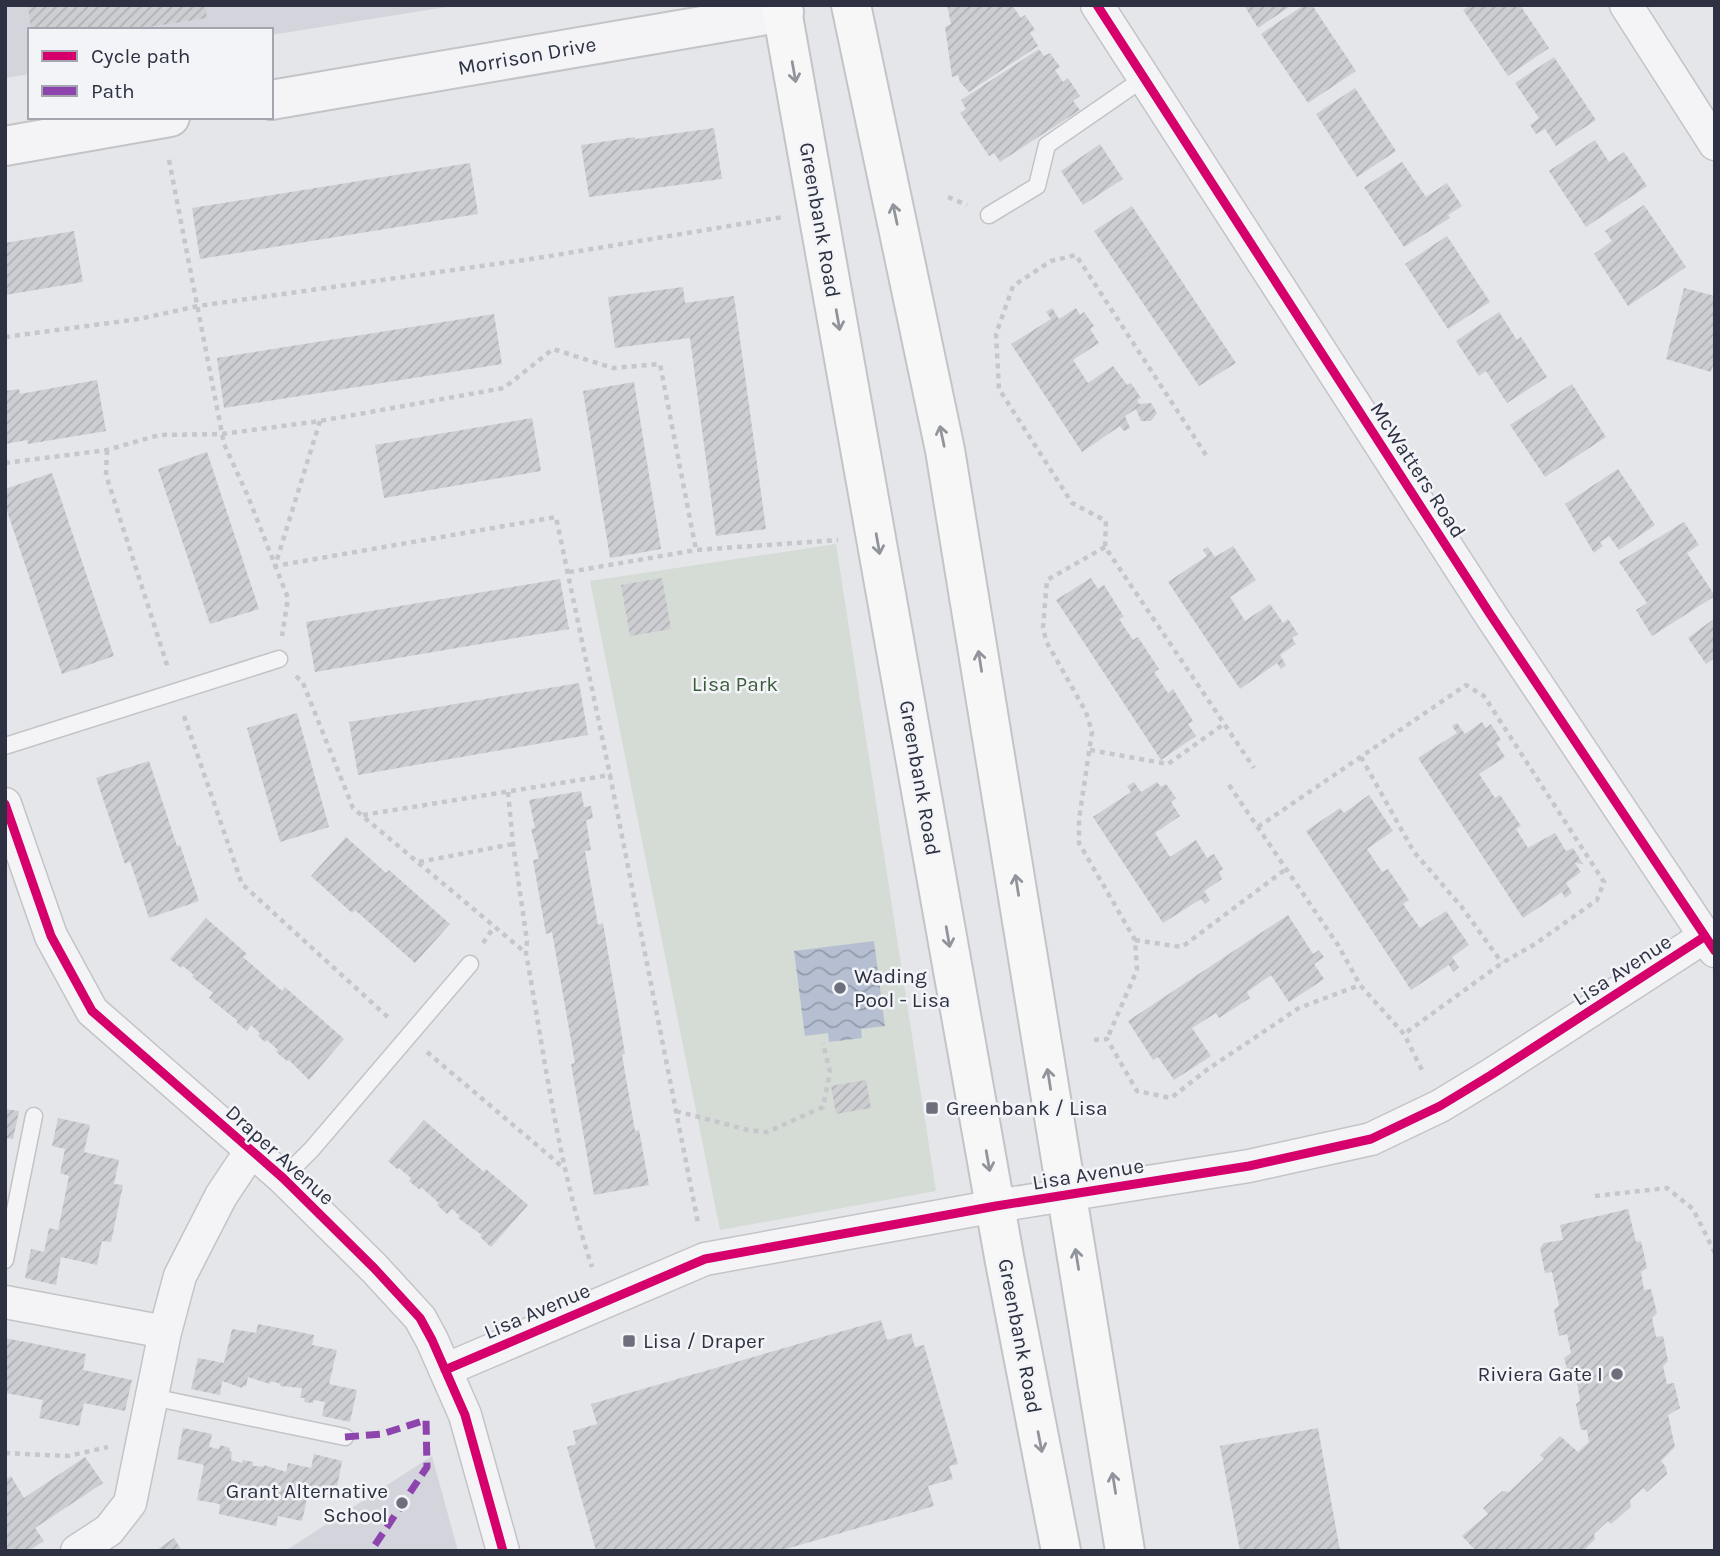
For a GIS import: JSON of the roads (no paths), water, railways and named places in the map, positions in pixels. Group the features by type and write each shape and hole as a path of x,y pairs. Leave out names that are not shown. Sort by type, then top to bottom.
{"main road":[{"path":"851,5 945,450 1125,1551"},
{"name":"Greenbank Road","path":"782,9 1060,1551"}],"street":[{"name":"McWatters Road","path":"1097,5 1490,614 1684,902 1709,944"},
{"path":"1626,5 1715,144"},
{"name":"Morrison Drive","path":"273,100 782,9"},
{"path":"5,146 159,119"},
{"name":"Draper Avenue","path":"5,804 11,843 51,936 92,1011 283,1178 420,1318 466,1415 503,1551"},
{"name":"Lisa Avenue","path":"445,1370 705,1259 996,1206 1249,1166 1371,1139 1440,1106 1709,944"},
{"path":"77,1551 109,1530 130,1503 164,1332 180,1276 220,1196 250,1151"},
{"path":"5,1302 164,1332"}],"lane":[{"path":"989,215 1037,186 1047,145 1144,78"},
{"path":"5,746 279,659"},
{"path":"283,1178 312,1149 470,964"},
{"path":"5,1260 34,1116"},
{"path":"152,1397 345,1437"}],"water":[{"name":"Wading Pool - Lisa","path":"874,941 885,1026 861,1029 862,1038 829,1042 828,1033 805,1036 794,951"}],"place":[{"name":"Wading Pool - Lisa","path":"840,988"},
{"name":"Greenbank / Lisa","path":"932,1108"},
{"name":"Lisa / Draper","path":"629,1341"},
{"name":"Riviera Gate I","path":"1617,1374"},
{"name":"Grant Alternative School","path":"402,1503"}],"park label":[{"name":"Lisa Park","path":"735,684"}]}
